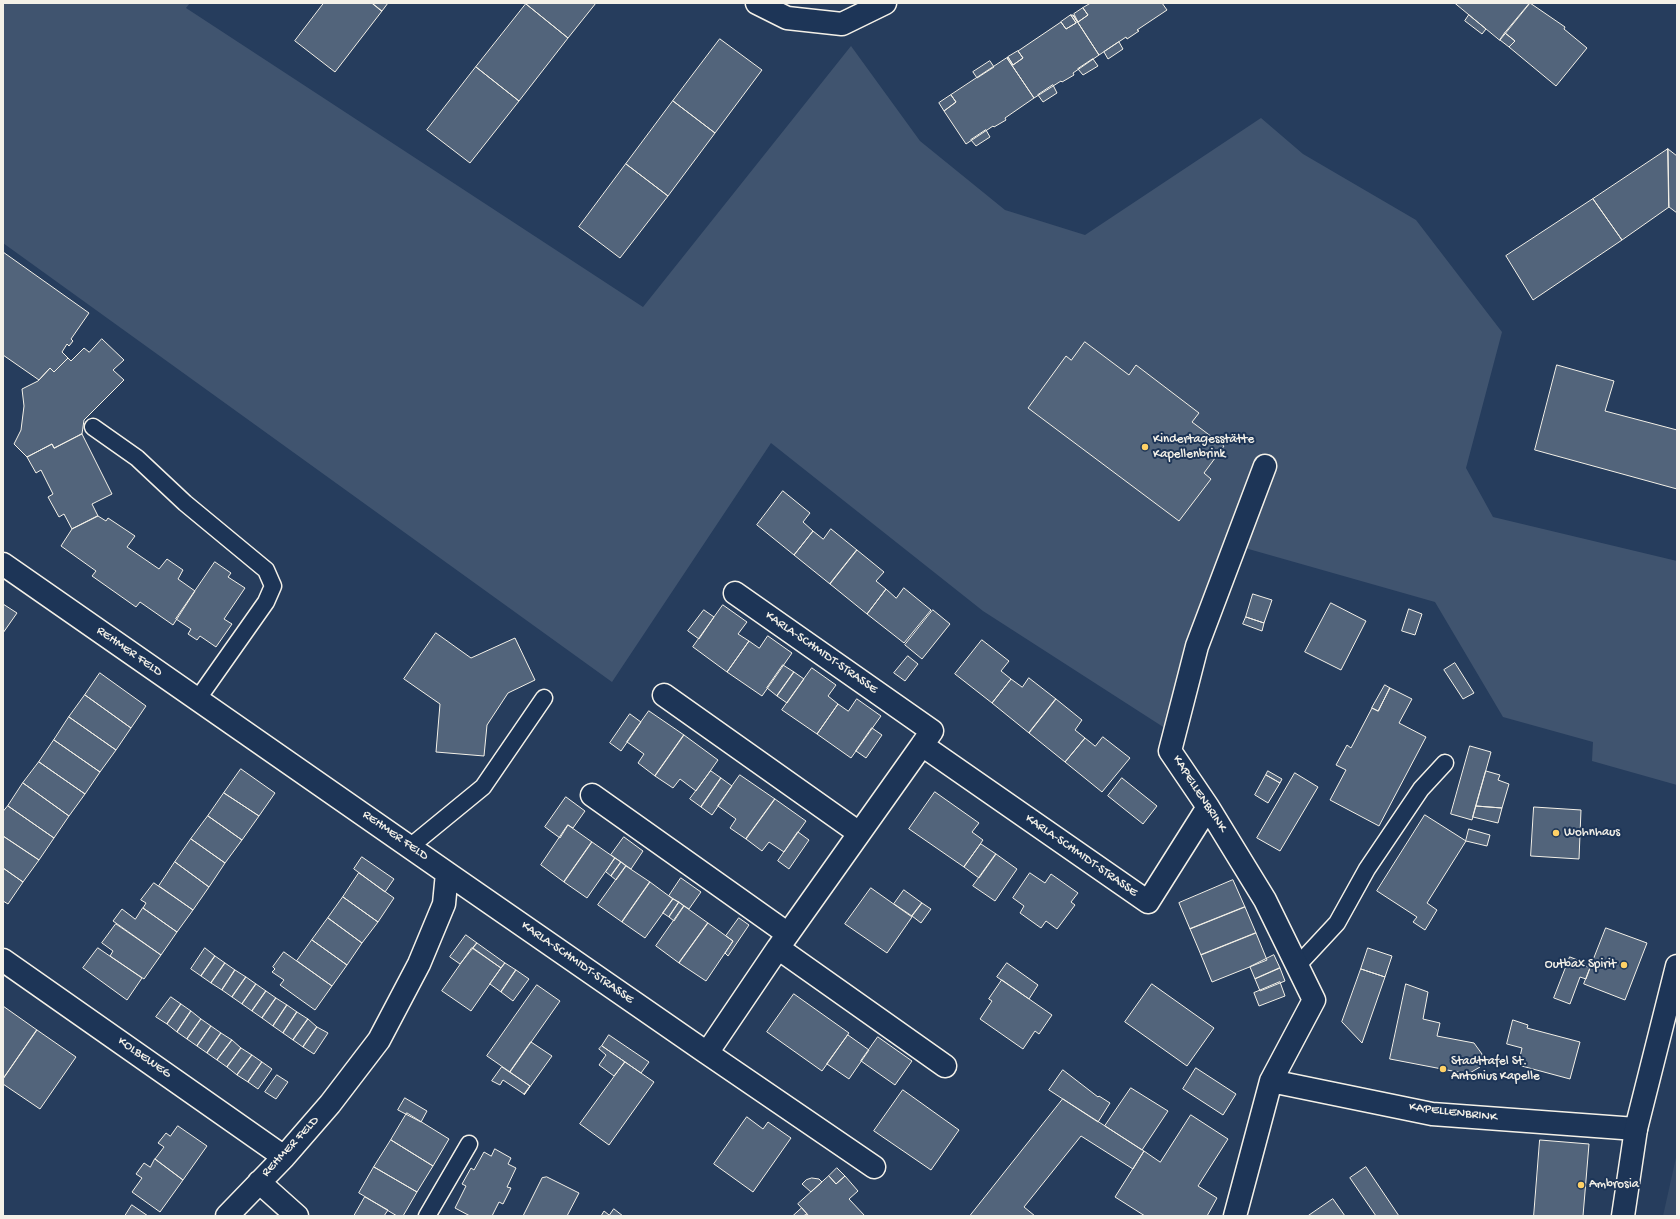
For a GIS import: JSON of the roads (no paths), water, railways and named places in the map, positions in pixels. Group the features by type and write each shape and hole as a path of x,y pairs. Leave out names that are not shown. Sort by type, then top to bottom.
{"street":[{"path":"757,3 787,18 842,24 885,3"},
{"name":"KAPELLENBRINK","path":"1235,1216 1271,1081 1314,1000 1265,900 1208,807 1170,751 1198,646 1265,466"},
{"name":"REHMER FELD","path":"3,564 447,873 444,904 419,964 379,1040 330,1104 284,1157 227,1216"},
{"name":"KARLA-SCHMIDT-STRASSE","path":"707,1053 783,941 932,731 735,593"},
{"path":"664,695 859,834"},
{"name":"KARLA-SCHMIDT-STRASSE","path":"922,745 1148,902 1208,807"},
{"path":"592,795 945,1066"},
{"name":"KARLA-SCHMIDT-STRASSE","path":"447,873 874,1167"},
{"name":"KOLBEWEG","path":"3,960 284,1157"},
{"path":"1623,1216 1636,1129 1677,966"},
{"name":"KAPELLENBRINK","path":"1271,1081 1432,1114 1636,1129"},
{"path":"259,1182 297,1216"}],"lane":[{"path":"93,427 137,458 185,504 266,570 273,586 266,602 197,700"},
{"path":"410,846 483,787 544,698"},
{"path":"1297,966 1337,923 1367,868 1421,789 1445,763"},
{"path":"427,1216 469,1144"}],"place":[{"name":"Kindertagesstätte Kapellenbrink","path":"1145,447"},
{"name":"Wohnhaus","path":"1556,833"},
{"name":"Outbax Spirit","path":"1624,965"},
{"name":"Stadttafel St. Antonius Kapelle","path":"1443,1069"},
{"name":"Ambrosia","path":"1581,1185"}]}
